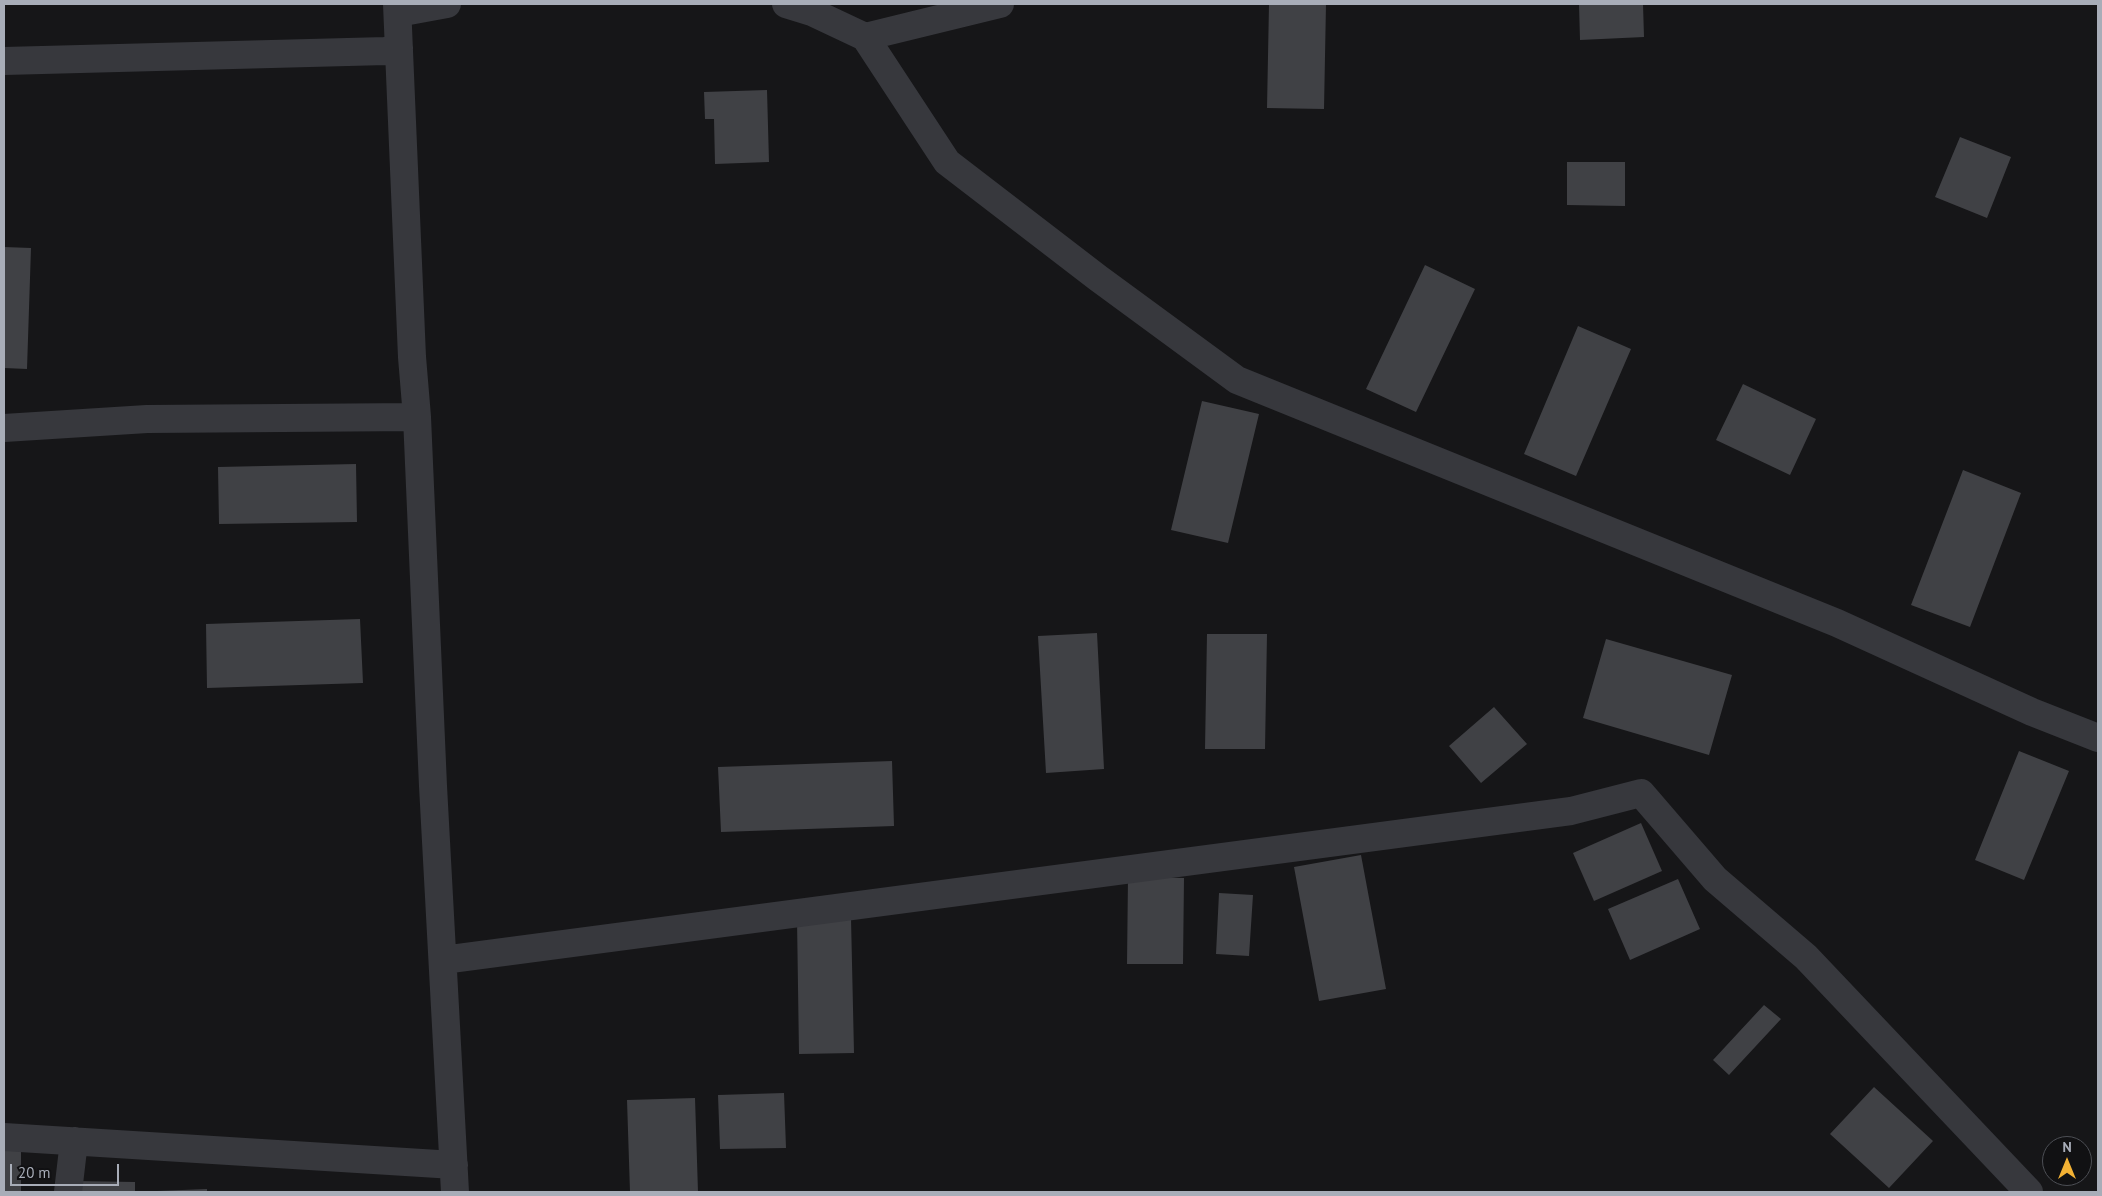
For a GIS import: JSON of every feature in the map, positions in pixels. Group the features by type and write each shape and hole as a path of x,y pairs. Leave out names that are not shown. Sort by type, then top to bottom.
{"street":[{"path":"448,4 397,9 412,348 455,1192"},
{"path":"786,4 812,12 865,38 947,162 1098,278 1237,380 1837,623 2032,712 2098,738"},
{"path":"865,38 1000,4"},
{"path":"4,61 386,51 400,48"},
{"path":"4,428 147,419 417,418"},
{"path":"443,960 1571,811 1641,793 1715,878 1806,957 2029,1192"},
{"path":"4,1137 454,1166"},
{"path":"68,1192 74,1141"}],"building":[{"path":"1269,4 1326,4 1324,109 1267,108"},
{"path":"1579,4 1643,4 1644,37 1580,40"},
{"path":"767,90 769,162 715,164 714,119 705,119 704,92"},
{"path":"1960,137 2011,157 1987,218 1935,197"},
{"path":"1567,162 1625,162 1625,206 1567,205"},
{"path":"4,247 31,248 27,369 4,368"},
{"path":"1425,265 1475,289 1416,412 1366,389"},
{"path":"1578,326 1631,349 1576,476 1524,454"},
{"path":"1743,384 1816,419 1790,475 1716,440"},
{"path":"1202,401 1259,414 1228,543 1171,530"},
{"path":"356,464 357,522 219,524 218,467"},
{"path":"1963,470 2021,493 1970,627 1911,605"},
{"path":"360,619 363,683 207,688 206,624"},
{"path":"1097,633 1104,769 1046,773 1038,636"},
{"path":"1207,634 1267,634 1265,749 1205,749"},
{"path":"1606,639 1732,675 1709,755 1583,718"},
{"path":"1494,707 1527,744 1481,783 1449,746"},
{"path":"2019,751 2069,771 2024,880 1975,860"},
{"path":"892,761 894,826 721,832 718,767"},
{"path":"1641,823 1662,871 1594,901 1573,853"},
{"path":"1361,855 1386,989 1319,1001 1294,867"},
{"path":"1128,877 1184,878 1183,964 1127,964"},
{"path":"1678,879 1700,929 1630,960 1608,909"},
{"path":"1219,893 1253,895 1249,956 1216,954"},
{"path":"851,918 854,1053 799,1054 797,919"},
{"path":"1764,1005 1781,1019 1729,1075 1713,1060"},
{"path":"1874,1087 1933,1141 1889,1188 1830,1134"},
{"path":"784,1093 786,1148 720,1149 718,1095"},
{"path":"695,1098 698,1192 630,1192 627,1100"},
{"path":"4,1150 21,1150 21,1192 4,1192"},
{"path":"74,1181 135,1182 135,1192 74,1192"},
{"path":"207,1189 207,1192 157,1192 157,1191"}]}
